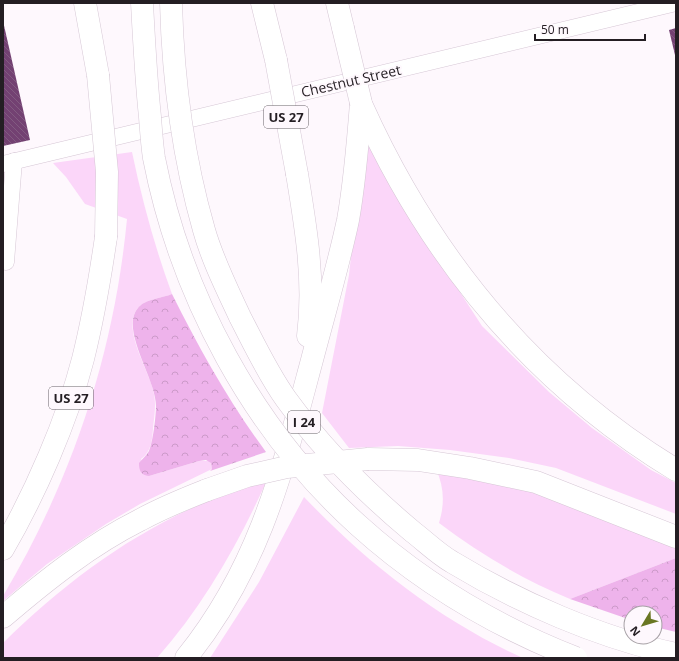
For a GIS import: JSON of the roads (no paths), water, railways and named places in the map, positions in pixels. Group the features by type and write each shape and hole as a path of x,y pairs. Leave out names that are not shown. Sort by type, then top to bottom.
{"highway":[{"name":"US 27","path":"3,550 15,529 43,470 75,387 94,311 106,237 106,172 98,75 85,3"},
{"name":"I 24","path":"142,3 147,87 154,157 174,236 201,306 229,363 275,432 315,482 352,520 416,572 494,621 576,658"},
{"name":"I 24","path":"171,3 178,92 189,169 204,232 230,296 256,348 285,398 345,472 391,514 450,562 522,600 582,625 653,649 676,654"},
{"name":"US 27","path":"186,658 234,588 253,551 278,484 301,401 311,316 311,266 307,231 276,60 262,3"},
{"path":"337,3 361,103 383,151 437,244 486,308 513,338 570,392 632,441 676,470"},
{"path":"301,401 348,218 358,149 361,103"},
{"path":"3,617 66,566 138,520 207,490 247,476 287,467 368,459 425,462 470,468 536,482 676,537"}],"street":[{"name":"Chestnut Street","path":"9,163 676,3"},
{"path":"6,262 9,163"}]}
